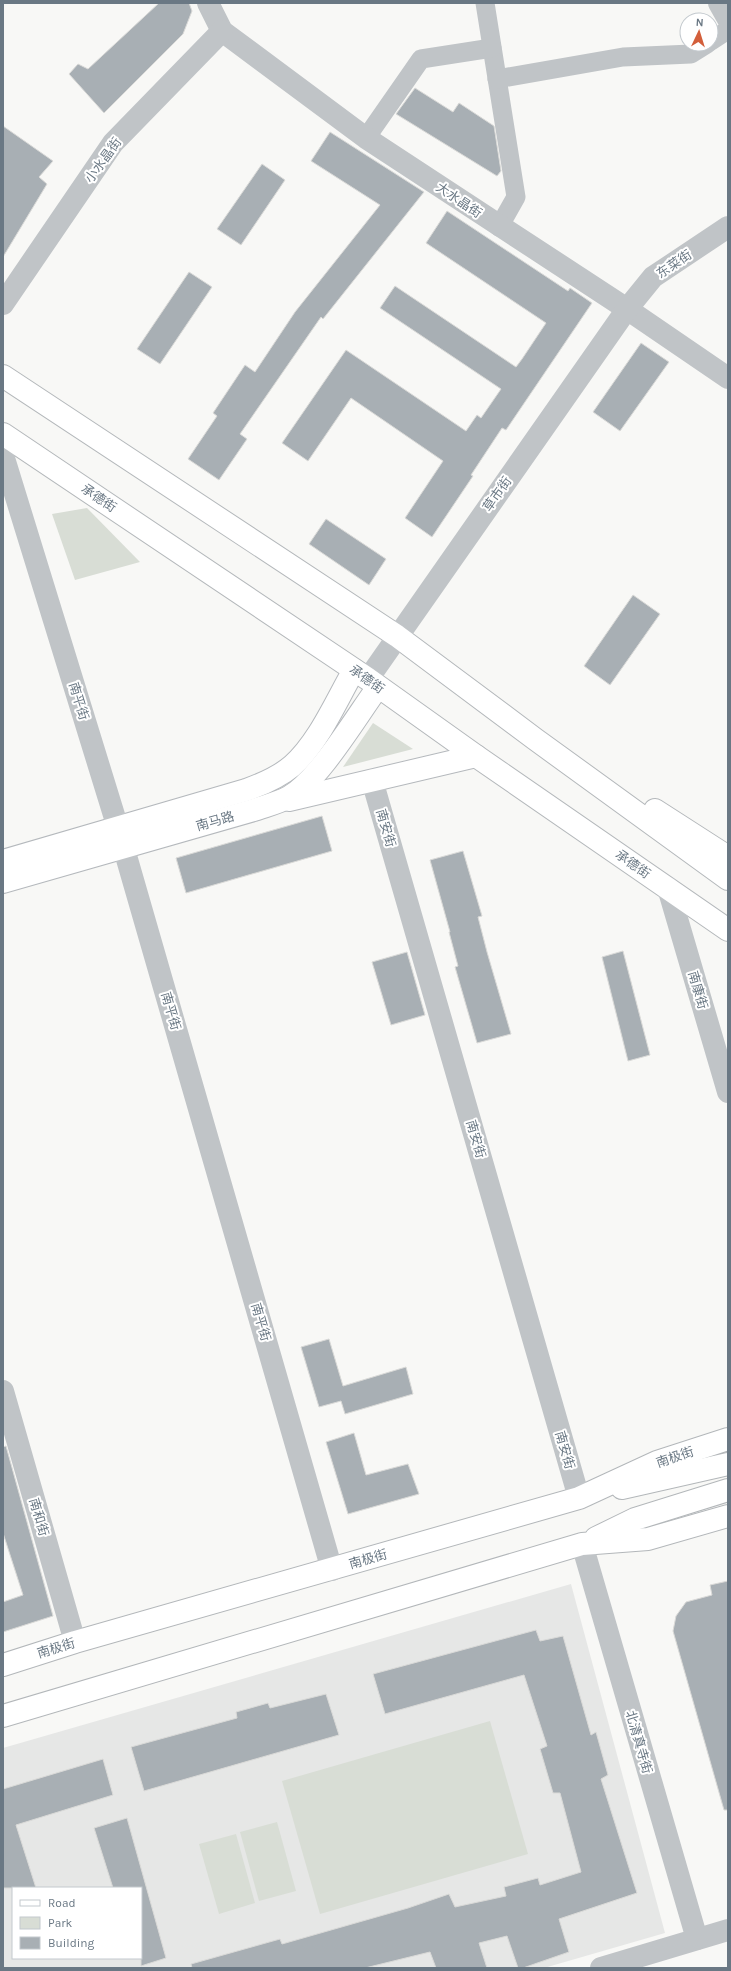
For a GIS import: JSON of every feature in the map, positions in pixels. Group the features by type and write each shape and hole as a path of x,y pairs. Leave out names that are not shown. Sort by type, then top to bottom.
{"main road":[{"path":"3,376 397,636 535,739 694,834 725,870"},
{"name":"承德街","path":"3,434 366,678 728,930"},
{"name":"南马路","path":"3,861 120,838 268,805 288,797 303,786 322,765 366,678"},
{"name":"南马路","path":"3,882 270,781 291,767 303,755 316,736 366,678"},
{"path":"268,805 476,756"},
{"name":"南极街","path":"3,1665 75,1642 332,1570 579,1498 657,1462 728,1439"},
{"path":"579,1498 718,1467"},
{"path":"3,1716 582,1544 635,1520 718,1492"},
{"path":"582,1544 648,1539 728,1516"}],"street":[{"name":"大水晶街","path":"208,3 222,31 366,138 499,227 627,309 728,378"},
{"path":"485,3 516,197 499,227"},
{"path":"719,3 728,19"},
{"path":"719,36 728,30"},
{"name":"小水晶街","path":"3,304 113,143 222,31"},
{"path":"366,138 421,59 492,48"},
{"path":"497,79 623,57 691,54 694,52"},
{"name":"东菜街","path":"627,309 653,277 728,227"},
{"name":"草市街","path":"366,678 627,309"},
{"name":"南平街","path":"3,455 120,838 332,1570"},
{"name":"南安街","path":"372,780 579,1498"},
{"name":"南康街","path":"668,888 728,1092"},
{"name":"南和街","path":"3,1391 75,1642"},
{"name":"北清真寺街","path":"582,1544 697,1939"},
{"path":"601,1968 728,1930"}],"shaded area":[{"path":"571,1584 665,1933 544,1968 3,1968 3,1748"}],"green space":[{"path":"87,508 140,562 75,580 52,514"},
{"path":"373,723 413,749 343,767"},
{"path":"490,1721 528,1854 320,1914 282,1781"},
{"path":"277,1822 296,1891 259,1901 240,1832"},
{"path":"236,1834 255,1903 219,1914 199,1844"}],"building":[{"path":"159,3 189,3 192,11 183,34 104,113 69,74 78,64 88,69"},
{"path":"415,88 453,112 459,103 494,126 501,171 497,176 396,114"},
{"path":"3,126 53,161 39,177 47,184 3,257"},
{"path":"330,132 424,192 323,319 321,317 240,434 247,439 219,480 188,459 217,416 213,413 245,365 255,372 295,312 380,205 311,161"},
{"path":"262,164 285,180 241,245 217,229"},
{"path":"447,211 568,291 570,288 592,303 506,430 502,428 471,475 473,476 432,537 405,518 443,461 351,398 308,461 282,443 346,350 466,431 477,415 481,418 501,389 380,308 395,286 516,367 522,359 546,323 426,243"},
{"path":"189,272 212,287 160,364 137,349"},
{"path":"641,343 669,362 620,431 593,412"},
{"path":"326,519 386,559 369,585 309,544"},
{"path":"633,595 660,614 610,685 584,666"},
{"path":"322,816 332,851 186,893 176,858"},
{"path":"463,851 482,916 478,917 487,952 511,1034 477,1043 455,967 458,966 430,860"},
{"path":"623,951 650,1055 628,1061 602,957"},
{"path":"407,952 425,1015 391,1025 372,962"},
{"path":"329,1339 343,1386 406,1367 413,1394 345,1414 341,1401 319,1407 301,1347"},
{"path":"354,1433 366,1475 408,1464 419,1494 348,1514 326,1442"},
{"path":"6,1446 53,1616 3,1632 3,1602 23,1595 3,1533 3,1447"},
{"path":"728,1581 728,1810 724,1810 673,1631 676,1616 686,1602 712,1595 710,1585"},
{"path":"536,1630 540,1641 563,1636 591,1735 596,1732 608,1775 601,1779 637,1893 559,1919 569,1952 523,1968 518,1968 507,1936 479,1943 487,1968 436,1968 430,1952 365,1968 192,1968 191,1964 280,1939 282,1944 408,1908 449,1894 455,1907 506,1896 504,1887 538,1878 540,1885 581,1872 560,1793 553,1793 540,1749 547,1746 524,1675 385,1714 373,1674"},
{"path":"326,1694 339,1735 144,1791 131,1747 237,1718 236,1712 268,1703 270,1708"},
{"path":"103,1759 113,1795 16,1825 36,1887 3,1888 3,1789"},
{"path":"127,1818 166,1958 141,1966 142,1887 113,1887 94,1828"}]}
